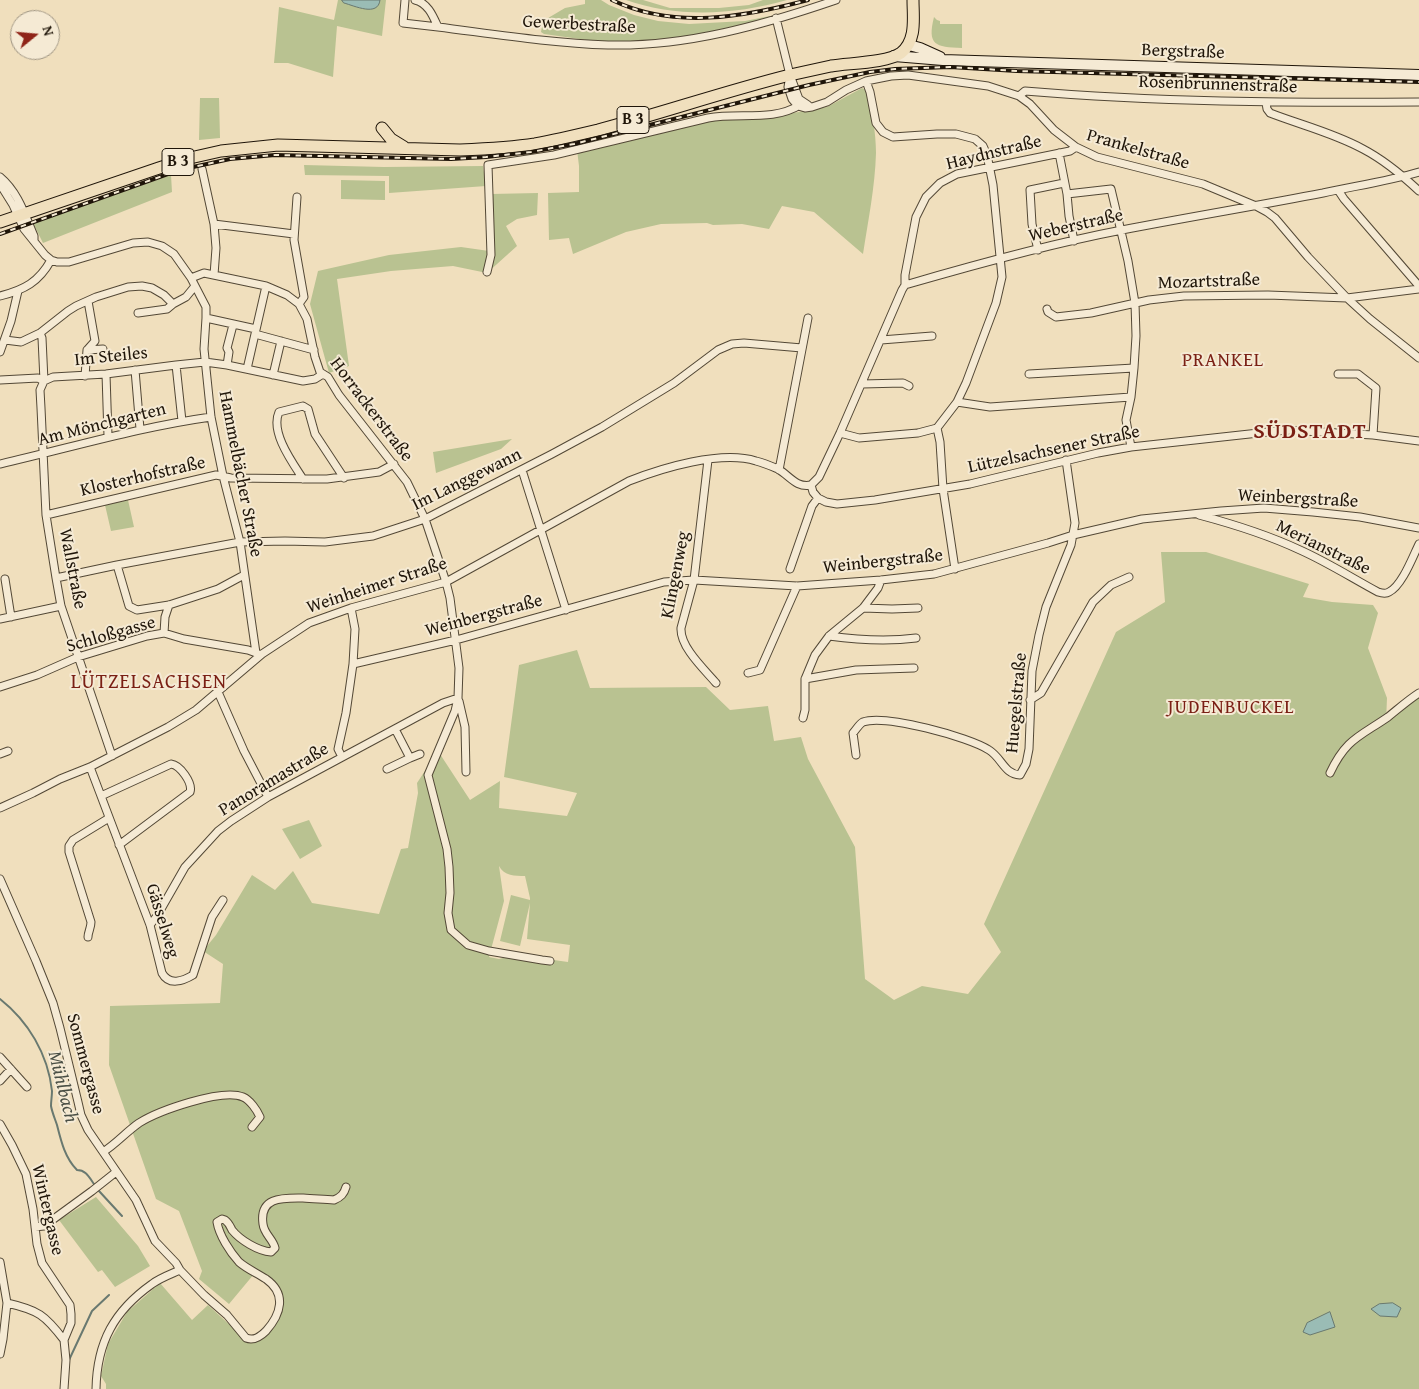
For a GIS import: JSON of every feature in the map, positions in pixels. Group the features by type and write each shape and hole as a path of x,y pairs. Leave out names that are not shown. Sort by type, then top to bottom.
{"main road":[{"path":"913,3 913,31 908,45 914,51 926,55"},
{"path":"913,31 926,55"},
{"name":"B 3","path":"0,222 182,160 221,151 278,145 483,149 544,142 615,125 790,75 830,66 882,60 902,52 908,45"},
{"name":"Bergstraße","path":"894,56 926,55 947,60 1419,75"},
{"path":"382,128 391,139 408,149"}],"street":[{"name":"Gewerbestraße","path":"405,0 403,23 540,40 610,45 695,38 747,27 836,0"},
{"path":"416,0 419,0 428,8 438,27"},
{"path":"488,272 491,255 488,165 554,155 714,116 772,114 800,104 790,75 776,18"},
{"name":"Prankelstraße","path":"800,104 812,107 827,102 846,90 866,82 882,77 908,75 988,86 1019,96 1030,104 1054,130 1076,147 1096,157 1203,184 1256,206 1275,218 1346,298 1419,358"},
{"path":"840,433 859,438 918,433 937,428 957,402 966,383 996,303 1002,277 994,193 984,146 974,139 956,134 903,138 893,137 883,132 876,123 870,92 866,82"},
{"name":"Rosenbrunnenstraße","path":"1019,96 1025,91 1094,97 1266,102 1419,102"},
{"path":"1266,102 1270,113 1338,137 1364,150 1403,176 1419,191"},
{"name":"Haydnstraße","path":"906,285 905,275 916,217 926,197 940,183 957,174 1070,151 1076,147"},
{"path":"1059,153 1067,194 1068,216 1074,241"},
{"path":"202,169 214,224 216,248 214,275"},
{"name":"Weberstraße","path":"906,285 1000,258 1120,230 1256,206 1419,172"},
{"path":"0,177 15,194 22,214 24,229"},
{"path":"1038,250 1032,224 1030,190 1064,183"},
{"path":"0,184 22,214 34,236 34,241"},
{"path":"1067,194 1111,189 1128,261 1135,303 1136,336 1134,368 1126,420 1131,446"},
{"path":"1338,190 1419,287"},
{"path":"192,278 204,273 266,286 287,294 299,304 304,298 294,234 297,197"},
{"path":"0,222 16,225 24,229 51,260 46,270 32,283 18,291 0,296"},
{"path":"214,224 294,234"},
{"name":"Hammelbächer Straße","path":"51,260 69,262 133,244 148,242 162,246 174,254 192,278 206,307 204,349 211,417 223,476 240,542 244,575 259,653"},
{"path":"790,569 812,506 818,498 813,492 812,485 819,477 840,433 902,290 906,285"},
{"path":"5,340 20,342 40,333 68,311 88,301 128,287 142,286 158,291 173,304"},
{"path":"138,313 167,309 186,297 196,286"},
{"path":"247,369 266,286"},
{"name":"Mozartstraße","path":"1047,309 1048,312 1056,317 1091,313 1135,303 1184,296 1268,295 1346,298 1419,287"},
{"path":"0,352 12,320 18,291"},
{"path":"84,376 87,350 95,341 88,301"},
{"name":"Horrackerstraße","path":"299,304 307,319 318,367 328,377 339,395 407,482 425,520 450,598 459,668 458,698"},
{"path":"206,318 314,350"},
{"path":"779,470 808,318"},
{"path":"226,365 233,325"},
{"name":"Wallstraße","path":"40,333 42,338 44,380 40,390 46,515 56,578 61,606 112,756"},
{"path":"881,340 932,336"},
{"path":"273,375 281,341"},
{"name":"Im Langgewann","path":"56,578 240,542 324,542 373,536 425,520 602,427 674,383 718,350 732,344 744,343 802,348"},
{"path":"87,350 103,349"},
{"name":"Im Steiles","path":"0,380 38,378 44,380 53,377 106,374 176,364 205,362 303,381 315,379 323,374"},
{"path":"176,364 182,421"},
{"path":"1029,374 1134,368"},
{"path":"135,370 140,429"},
{"path":"106,374 108,436"},
{"path":"1338,374 1358,374 1376,388 1373,435"},
{"path":"862,384 903,383 909,386"},
{"path":"957,402 990,407 1131,397"},
{"path":"303,479 283,447 276,418 279,412 303,406 308,409 315,434 344,478"},
{"name":"Am Mönchgarten","path":"0,464 108,436 211,417"},
{"path":"937,428 940,442 943,489 955,569"},
{"name":"Lützelsachsener Straße","path":"818,498 826,502 838,504 874,500 970,484 1131,446 1286,430 1373,435 1419,441"},
{"name":"Weinheimer Straße","path":"0,808 60,779 90,767 189,715 218,692 259,653 309,623 351,608 446,582 629,481 656,470 691,462 727,458 754,460 779,470 797,483 806,486 812,485"},
{"name":"Klingenweg","path":"708,460 694,580 681,628 684,644 716,683"},
{"name":"Huegelstraße","path":"856,755 853,733 862,723 875,720 907,724 949,733 988,749 996,755 1006,769 1013,774 1020,775 1026,764 1029,749 1032,671 1044,616 1071,545 1075,523 1066,460"},
{"name":"Klosterhofstraße","path":"46,515 216,476 231,478 344,478 379,472 394,464"},
{"path":"522,470 566,610"},
{"name":"Weinbergstraße","path":"353,664 456,640 664,582 694,580 797,586 934,574 1073,535 1142,519 1264,508 1360,516 1419,528"},
{"name":"Merianstraße","path":"1192,513 1250,530 1300,549 1384,594 1390,592 1397,585 1419,544"},
{"path":"117,565 129,606 137,610 169,605 218,589 244,575"},
{"path":"1030,700 1041,693 1093,602 1111,585 1129,577"},
{"path":"5,579 11,617"},
{"path":"804,718 805,678 815,655 829,636 863,608 878,588 881,580"},
{"path":"748,673 760,670 797,586"},
{"path":"164,633 165,617 169,605"},
{"path":"0,619 61,606"},
{"path":"342,757 338,749 346,713 353,664 355,629 351,608"},
{"path":"863,608 918,608"},
{"name":"Schloßgasse","path":"0,686 37,674 78,657 147,636 164,633 184,639 259,653"},
{"path":"829,636 895,641 916,638"},
{"path":"805,678 856,670 914,668"},
{"path":"218,692 244,751 268,797"},
{"path":"1330,773 1336,760 1352,740 1419,693"},
{"path":"458,698 466,727 466,772"},
{"path":"458,698 449,727 428,775 447,849 450,893 448,913 451,930 468,945 489,951 550,961"},
{"name":"Panoramastraße","path":"150,925 192,858 218,831 231,821 268,797 443,703 458,698"},
{"path":"395,729 410,758"},
{"path":"0,754 8,751"},
{"path":"387,769 420,754"},
{"path":"101,796 171,764 176,765 190,782 190,792 120,846"},
{"name":"Gässelweg","path":"90,767 150,925 164,977 170,981 183,981 193,975 212,917 223,900"},
{"path":"88,937 91,922 68,846 74,840 109,818"},
{"name":"Sommergasse","path":"0,879 53,1003 81,1115 102,1152 136,1200 155,1241 204,1295 227,1315 246,1338 255,1339 262,1336 273,1323 280,1306 280,1298 272,1284 240,1263 230,1251 218,1222 222,1219 225,1220 238,1236 254,1246 270,1252 274,1250 275,1245 264,1230 262,1222 266,1206 270,1202 275,1199 284,1198 334,1200 344,1194 346,1187"},
{"path":"0,1057 27,1087"},
{"path":"0,1081 11,1068"},
{"path":"102,1152 113,1146 139,1123 170,1108 199,1100 236,1095 245,1098 258,1111 260,1117 252,1127"},
{"name":"Wintergasse","path":"0,1124 26,1174 42,1264 70,1305 71,1323 64,1340 66,1360 64,1389"},
{"path":"35,1227 44,1226 116,1172"},
{"path":"0,1262 8,1304 0,1354"},
{"path":"96,1389 96,1370 103,1343 117,1316 153,1283 180,1270"},
{"path":"8,1304 37,1312 52,1324 64,1340"}],"green space":[{"path":"338,0 386,0 382,36 337,26 333,77 288,63 274,63 279,7 334,20"},
{"path":"585,0 601,0 634,15 658,21 689,24 745,21 770,16 770,18 721,31 658,40 614,42 587,40 541,32 543,21 565,8 585,4"},
{"path":"626,0 643,0 670,8 719,8 749,5 763,0 787,0 747,9 686,12 645,6"},
{"path":"934,17 940,21 940,24 962,24 962,48 945,47 935,43 932,34"},
{"path":"862,88 868,91 875,130 876,153 873,191 863,254 814,212 782,206 769,229 742,224 661,224 626,232 573,254 569,238 549,240 548,193 579,192 577,150 712,119 776,116 827,107"},
{"path":"200,98 219,98 220,138 199,140"},
{"path":"304,165 384,167 483,166 486,186 389,193 389,176 305,175"},
{"path":"171,175 172,192 43,243 33,223"},
{"path":"341,180 385,181 385,200 341,199"},
{"path":"538,193 537,215 517,219 506,226 517,246 487,273 453,266 391,271 337,279 349,366 329,373 310,304 318,271 389,255 461,247 489,251 491,194"},
{"path":"512,439 501,449 436,473 433,452"},
{"path":"128,500 134,527 111,531 105,505"},
{"path":"1161,552 1206,552 1309,584 1303,597 1332,602 1373,605 1378,613 1368,648 1387,698 1386,722 1419,696 1419,1389 106,1389 106,1384 101,1376 108,1344 127,1312 160,1283 192,1320 208,1305 244,1338 257,1337 277,1318 284,1300 268,1283 254,1274 229,1304 199,1279 202,1271 179,1211 156,1199 109,1065 110,1006 220,1003 223,964 203,951 216,935 252,875 275,890 293,871 312,903 379,914 401,849 408,848 418,793 417,783 438,751 470,800 500,781 499,808 567,816 577,793 504,777 519,665 577,650 590,688 706,687 730,710 768,706 774,741 801,737 808,759 855,847 865,979 894,1000 922,986 968,994 1001,952 984,924 1116,632 1165,602","holes":["499,866 510,875 525,876 530,900 511,895 500,941 520,946 530,903 527,939 570,945 568,962 519,954 499,959 489,957 504,901"]},
{"path":"309,820 322,846 300,859 282,829"},
{"path":"96,1197 138,1246 150,1266 115,1287 102,1270 98,1272 59,1220"}],"water":[{"path":"342,0 380,0 375,8 365,9 344,3"},
{"path":"1393,1303 1401,1308 1397,1317 1380,1316 1371,1309 1379,1304"},
{"path":"1330,1312 1335,1327 1310,1335 1303,1332 1307,1323"}],"waterway":[{"name":"Mühlbach","path":"0,999 19,1017 35,1039 50,1077 52,1091 51,1108 64,1149 69,1160 77,1170 89,1176 94,1184"},
{"name":"Mühlbach","path":"99,1191 122,1216"},
{"name":"Mühlbach","path":"69,1360 92,1311 109,1295"}],"railway":[{"path":"612,0 636,9 684,18 734,15 808,0"},
{"path":"0,234 179,170 230,159 275,155 451,159 531,152 574,144 809,85 870,72 895,69 950,67 1017,71 1419,82"}],"district":[{"name":"PRANKEL","path":"1223,361"},
{"name":"SÜDSTADT","path":"1310,432"},
{"name":"LÜTZELSACHSEN","path":"149,683"},
{"name":"JUDENBUCKEL","path":"1231,708"}]}
